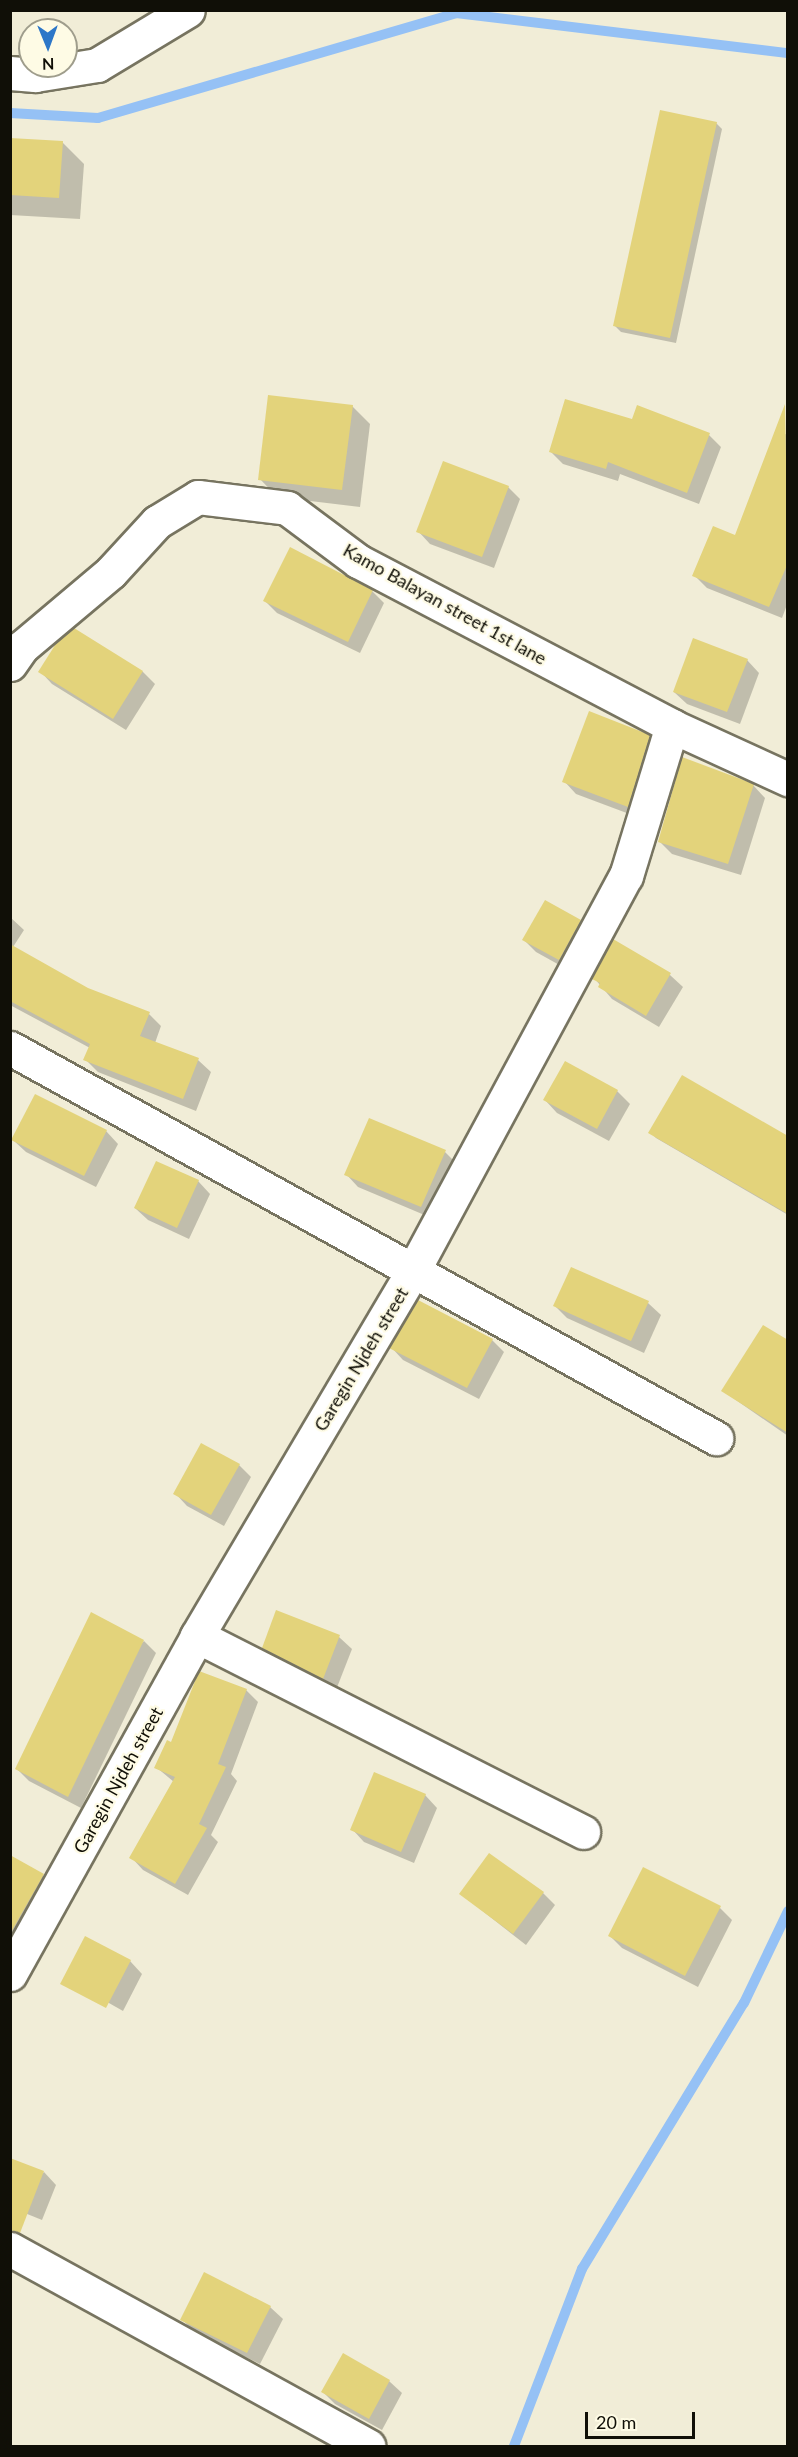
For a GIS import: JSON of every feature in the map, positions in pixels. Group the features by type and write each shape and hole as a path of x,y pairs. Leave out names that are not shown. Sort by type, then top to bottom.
{"street":[{"path":"10,73 35,75 97,65 188,10"},
{"name":"Kamo Balayan street 1st lane","path":"10,664 22,647 111,572 157,522 198,497 287,508 358,561 672,726 788,779"},
{"name":"Garegin Njdeh street","path":"10,1974 197,1636 414,1269 626,876 672,726"},
{"path":"10,1048 414,1269 716,1438"},
{"path":"197,1636 583,1832"},
{"path":"10,2249 368,2446"}],"building":[{"path":"660,110 717,122 670,338 613,326"},
{"path":"10,138 63,141 59,198 10,195"},
{"path":"268,395 353,405 342,490 258,480"},
{"path":"565,399 632,419 637,405 710,433 687,493 608,462 606,469 549,452"},
{"path":"785,404 788,563 769,607 692,576 713,526 735,535"},
{"path":"443,461 509,486 482,557 416,532"},
{"path":"290,547 373,590 348,642 263,601"},
{"path":"74,628 143,671 113,719 38,672 57,642"},
{"path":"693,638 748,659 727,712 673,692"},
{"path":"589,711 650,735 628,807 562,782"},
{"path":"682,757 754,784 728,864 658,842"},
{"path":"545,900 581,920 559,960 522,940"},
{"path":"613,939 671,973 646,1016 598,987 600,983 592,979"},
{"path":"10,944 88,988 150,1012 140,1036 199,1058 183,1099 83,1060 90,1044 10,1001"},
{"path":"565,1061 618,1090 597,1129 543,1100"},
{"path":"682,1075 788,1136 788,1214 648,1133"},
{"path":"35,1094 107,1130 84,1176 11,1140"},
{"path":"369,1118 446,1150 421,1207 344,1175"},
{"path":"156,1161 199,1180 177,1228 134,1208"},
{"path":"571,1267 649,1301 631,1341 553,1306"},
{"path":"418,1300 493,1339 467,1388 389,1348"},
{"path":"763,1325 788,1340 788,1433 721,1391"},
{"path":"201,1443 240,1464 211,1515 173,1494"},
{"path":"276,1610 340,1635 323,1679 262,1648"},
{"path":"91,1612 144,1640 68,1797 15,1769"},
{"path":"199,1671 247,1689 218,1764 226,1767 199,1824 207,1828 175,1884 129,1858 175,1777 154,1768 167,1740 171,1742"},
{"path":"374,1772 426,1794 401,1852 350,1830"},
{"path":"489,1853 544,1892 513,1934 459,1894"},
{"path":"10,1855 44,1874 10,1934"},
{"path":"643,1867 721,1906 685,1976 608,1936"},
{"path":"85,1936 131,1960 106,2008 60,1984"},
{"path":"10,2158 44,2171 20,2233 10,2230"},
{"path":"204,2272 271,2306 247,2353 180,2320"},
{"path":"343,2353 390,2380 369,2419 321,2392"}],"waterway":[{"path":"10,113 98,118 456,13 788,53"},
{"path":"514,2446 582,2269 744,2003 788,1911"}]}
